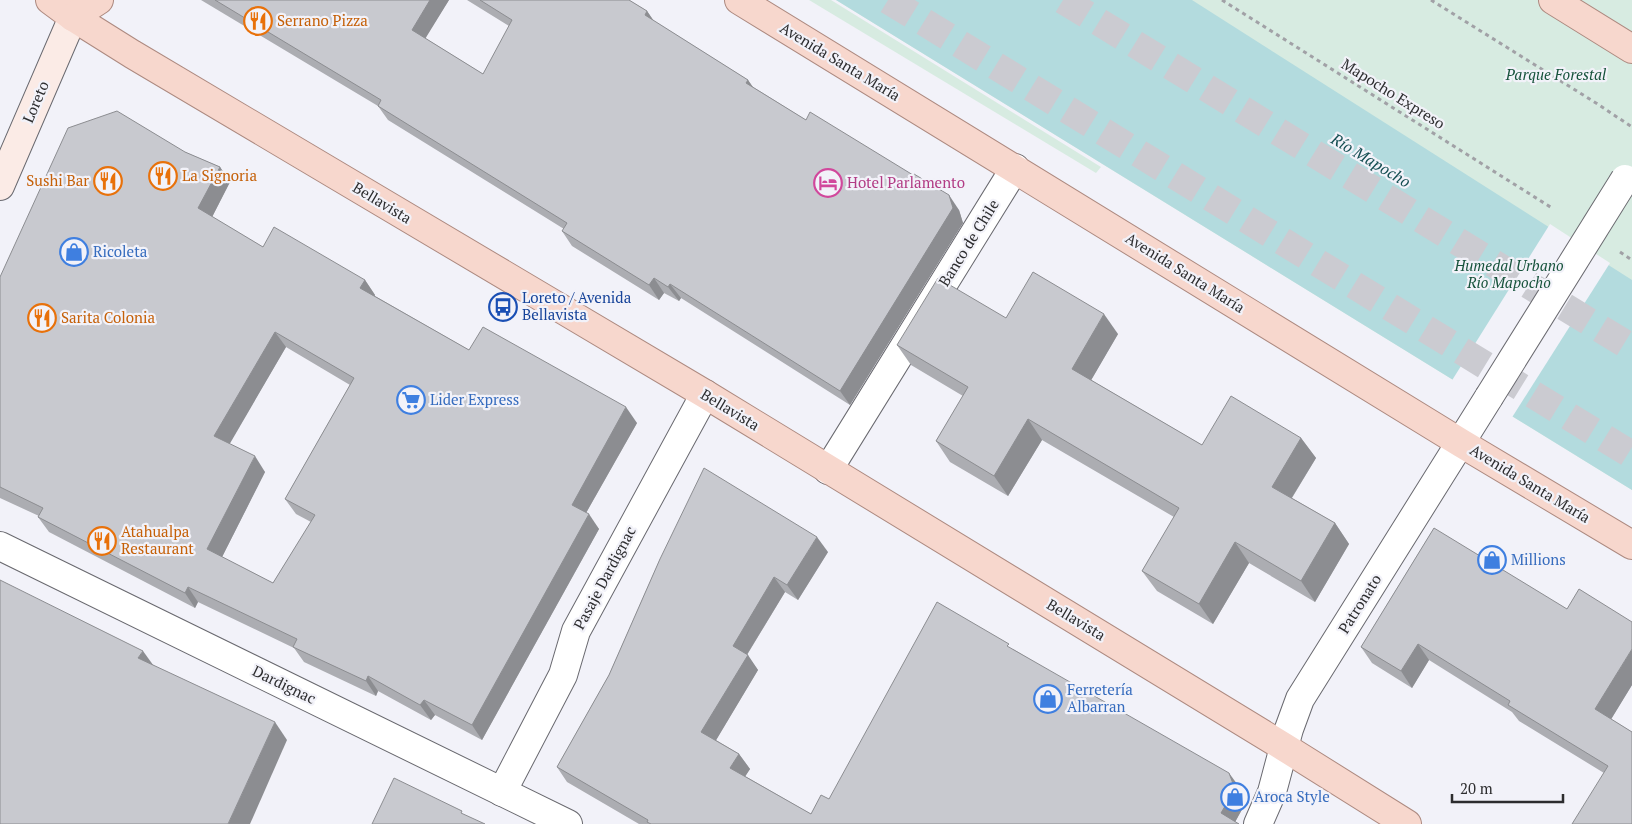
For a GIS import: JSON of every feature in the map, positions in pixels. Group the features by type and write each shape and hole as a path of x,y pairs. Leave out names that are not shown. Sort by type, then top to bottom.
{"main road":[{"name":"Bellavista","path":"50,0 74,9 1284,747 1407,824"},
{"path":"74,9 99,0"},
{"name":"Avenida Santa María","path":"739,0 1461,443 1632,545"},
{"path":"1554,0 1632,49"},
{"name":"Loreto","path":"0,186 74,9"}],"street":[{"name":"Banco de Chile","path":"828,470 1015,168"},
{"name":"Patronato","path":"1258,824 1272,792 1289,729 1300,699 1629,173"},
{"name":"Pasaje Dardignac","path":"502,792 563,674 576,631 705,394"},
{"name":"Dardignac","path":"0,546 568,824"}],"path":[{"name":"Mapocho Expreso","path":"1222,0 1552,208"},
{"path":"1430,0 1632,127"},
{"path":"1620,252 1632,260"}],"green space":[{"path":"809,0 831,0 1101,167 1096,173"},
{"name":"Humedal Urbano Río Mapocho","path":"836,0 1632,0 1632,490"}],"water":[{"name":"Humedal Urbano Río Mapocho","path":"836,0 1192,0 1632,280 1632,490"}],"pier":[{"path":"1550,224 1610,263 1511,419 1451,382"}],"building":[{"path":"215,0 430,0 412,30 483,74 512,20 480,0 629,0 647,11 645,15 748,80 746,83 806,120 810,112 949,195 953,208 840,391 670,284 668,287 654,278 649,285 562,231 567,223 378,106 381,100"},
{"path":"117,111 185,152 220,167 198,208 263,247 274,227 365,280 360,288 469,350 483,327 626,407 572,505 589,514 472,725 424,700 420,705 368,676 366,681 293,647 297,639 188,587 185,593 38,517 43,508 0,487 0,277 68,128","holes":["275,332 354,378 285,499 315,515 273,583 207,549 255,456 214,436"]},
{"path":"1033,272 1104,314 1072,369 1202,445 1231,396 1301,438 1272,487 1335,523 1301,581 1235,542 1199,604 1142,571 1179,508 1028,419 994,476 936,441 968,387 897,345 938,278 1006,318"},
{"path":"704,468 817,537 787,585 774,577 733,646 748,655 701,732 739,754 730,768 811,814 821,795 829,799 937,602 1009,644 1007,646 1229,773 1235,789 1221,813 1239,824 651,824 647,822 648,820 557,767 609,675 660,559"},
{"path":"1434,528 1567,609 1579,589 1632,622 1632,649 1595,709 1632,732 1632,824 1572,824 1608,766 1508,705 1510,701 1418,644 1401,671 1361,647"},
{"path":"0,580 143,651 138,658 275,722 228,824 0,824"},
{"path":"394,778 462,811 461,813 485,824 372,824"}],"tunnel":[{"path":"888,0 1632,455"},
{"path":"1063,0 1632,348"}],"place":[{"name":"Serrano Pizza","path":"258,21"},
{"name":"La Signoria","path":"163,176"},
{"name":"Sushi Bar","path":"108,181"},
{"name":"Hotel Parlamento","path":"828,183"},
{"name":"Ricoleta","path":"74,252"},
{"name":"Loreto / Avenida Bellavista","path":"503,307"},
{"name":"Sarita Colonia","path":"42,318"},
{"name":"Lider Express","path":"411,400"},
{"name":"Atahualpa Restaurant","path":"102,541"},
{"name":"Millions","path":"1492,560"},
{"name":"Ferretería Albarran","path":"1048,699"},
{"name":"Aroca Style","path":"1235,797"}],"park label":[{"name":"Parque Forestal","path":"1556,75"}],"water label":[{"name":"Río Mapocho","path":"1371,160"}]}
